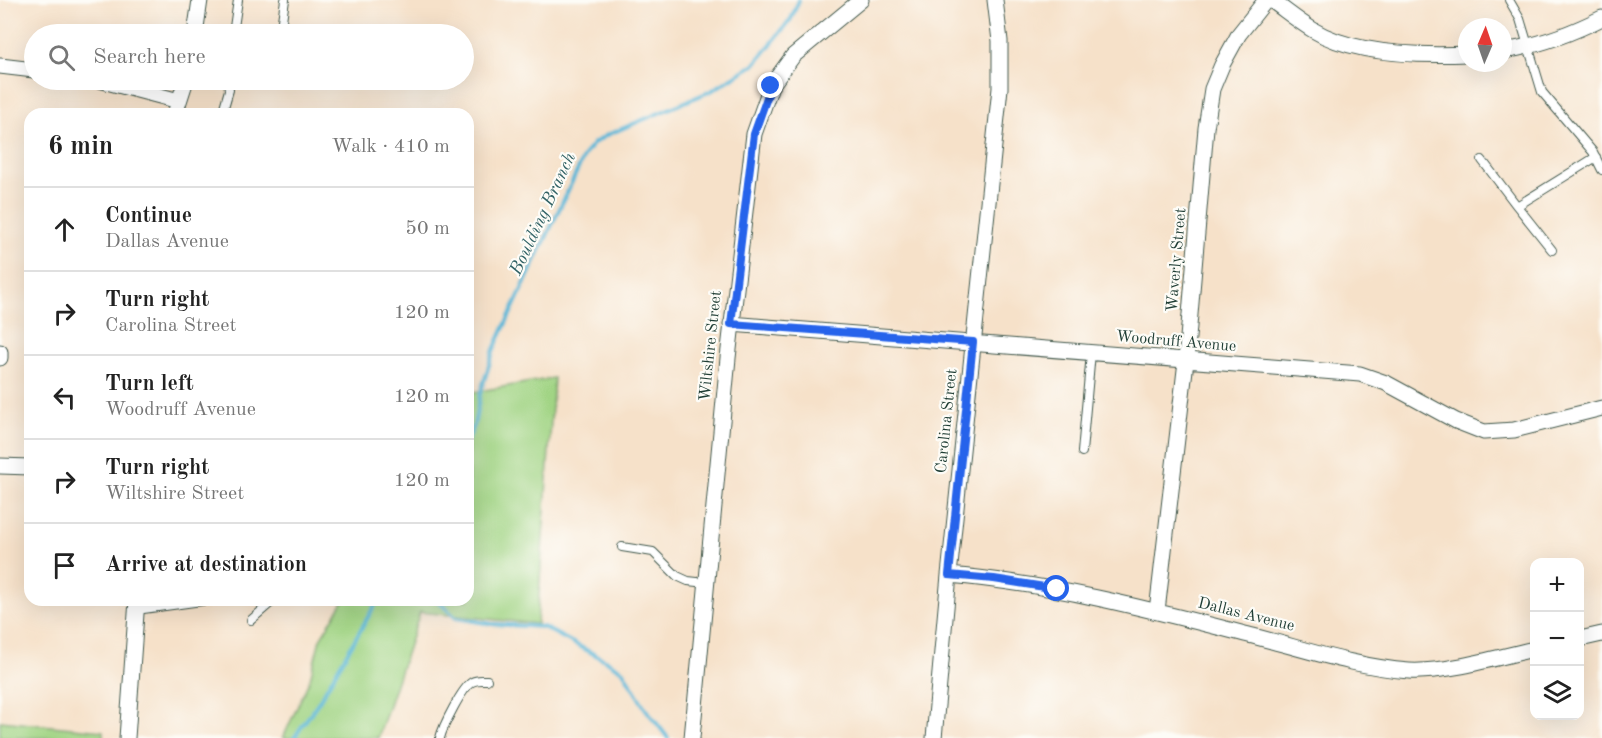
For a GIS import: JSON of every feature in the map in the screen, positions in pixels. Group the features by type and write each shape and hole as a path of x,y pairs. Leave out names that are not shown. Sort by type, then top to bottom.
{"street":[{"path":"200,0 200,24"},
{"name":"Wiltshire Street","path":"692,738 731,324 754,134 771,86 793,56 861,0"},
{"name":"Carolina Street","path":"934,738 1000,88 1000,41 995,0"},
{"name":"Waverly Street","path":"1157,611 1186,361 1206,128 1212,89 1239,34 1266,0"},
{"path":"1271,0 1314,31 1354,47 1419,54 1458,54"},
{"path":"1512,50 1528,48 1578,30 1602,18"},
{"path":"0,66 24,69"},
{"path":"128,90 177,107 183,90"},
{"name":"Woodruff Avenue","path":"731,324 1360,374 1386,382 1456,421 1484,432 1514,430 1602,408"},
{"path":"0,351 0,358"},
{"path":"0,466 24,467"},
{"name":"Dallas Avenue","path":"949,575 994,579 1057,589 1157,611 1360,662 1410,671 1467,664 1530,650"},
{"path":"127,738 137,606"},
{"path":"1584,638 1602,634"}],"lane":[{"path":"234,24 238,0"},
{"path":"281,24 285,0"},
{"path":"1509,0 1520,19 1542,92 1596,157 1602,170"},
{"path":"224,108 229,90"},
{"path":"1517,206 1596,157"},
{"path":"1482,160 1552,250"},
{"path":"1082,452 1091,353"},
{"path":"622,547 653,552 677,576 688,581 706,583"},
{"path":"251,620 267,606"},
{"path":"440,738 448,716 469,684 474,680 487,680"}],"green space":[{"path":"554,378 537,624 420,612 378,738 283,738 310,679 320,639 340,606 474,606 474,392"},
{"path":"0,721 103,731 103,738 0,738"}],"waterway":[{"name":"Boulding Branch","path":"474,426 480,394 494,349 585,154 594,143 607,135 711,91 755,64 791,19 799,0"},
{"name":"Boulding Branch","path":"294,738 319,701 374,606"},
{"path":"443,606 456,618 492,624 543,627 605,660 623,671 645,708 668,738"}],"route":[{"path":"771,86 754,134 731,324 973,342 949,575 994,579 1057,589"}]}
